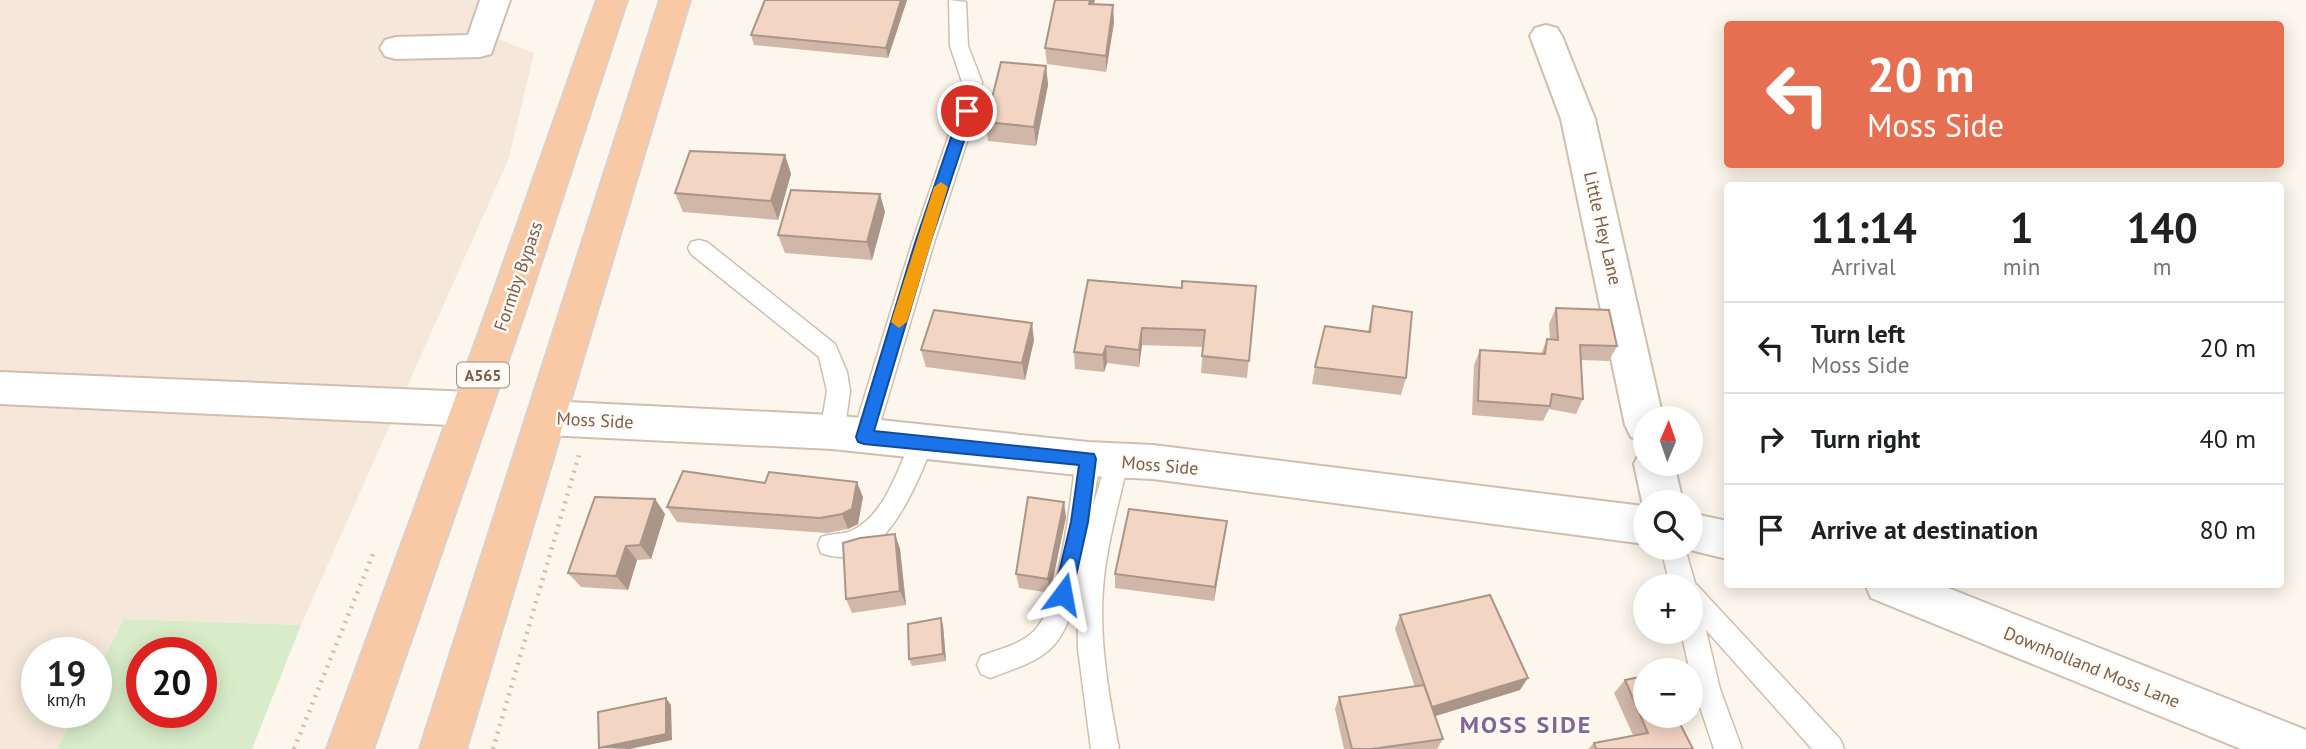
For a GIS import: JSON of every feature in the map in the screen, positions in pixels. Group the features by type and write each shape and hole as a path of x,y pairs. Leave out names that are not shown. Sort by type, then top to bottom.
{"highway":[{"name":"Formby Bypass","path":"350,749 612,0"},
{"path":"443,749 675,0"}],"street":[{"path":"396,48 480,46 495,0"},
{"name":"Little Hey Lane","path":"1546,36 1578,118 1641,406"},
{"path":"0,388 471,409"},
{"name":"Moss Side","path":"547,418 848,434 1102,461 1153,462 1633,523"},
{"path":"1703,535 1724,539"},
{"name":"Downholland Moss Lane","path":"1896,588 2297,749"}],"lane":[{"path":"848,434 923,243 967,111 972,82 960,46 957,2"},
{"path":"699,248 827,351 836,369 848,434"},
{"path":"830,545 853,543 875,530 901,489 922,442"},
{"path":"990,665 1039,645 1054,628 1080,522 1102,461"},
{"path":"1102,461 1090,590 1089,634 1105,749"},
{"path":"1703,607 1830,749"},
{"path":"1697,644 1707,689 1728,749"}],"shaded area":[{"path":"0,0 501,0 490,36 534,53 509,158 301,625 124,619 112,642 112,637 21,637 21,728 68,728 57,749 0,749"}],"green space":[{"path":"124,619 301,625 252,749 57,749 68,728 112,728 112,642"}],"building":[{"path":"765,0 901,0 886,48 751,35"},
{"path":"1055,0 1090,0 1089,4 1113,5 1106,56 1045,48"},
{"path":"1001,62 1046,66 1034,127 986,122"},
{"path":"690,151 785,155 771,201 675,193"},
{"path":"791,190 880,194 867,242 778,235"},
{"path":"1088,280 1182,288 1182,281 1256,286 1249,361 1202,356 1205,330 1142,328 1139,350 1106,346 1103,355 1074,352"},
{"path":"1373,306 1412,312 1406,378 1315,367 1325,326 1370,332"},
{"path":"1556,308 1609,310 1617,346 1580,345 1583,399 1552,394 1550,406 1478,401 1480,350 1545,354 1547,339 1558,340"},
{"path":"934,310 1032,323 1022,363 921,350"},
{"path":"683,471 765,483 769,472 857,482 852,509 842,514 820,518 667,507"},
{"path":"595,497 655,499 640,545 626,546 616,576 568,573"},
{"path":"1028,497 1064,502 1048,579 1016,574"},
{"path":"1129,509 1227,521 1215,587 1115,574"},
{"path":"895,534 900,591 846,599 843,543"},
{"path":"1490,595 1528,678 1432,707 1400,615"},
{"path":"941,618 943,654 909,659 908,624"},
{"path":"1633,678 1633,698 1625,680"},
{"path":"1424,685 1443,739 1372,749 1352,749 1339,697"},
{"path":"666,698 666,734 599,748 598,712"},
{"path":"1646,728 1682,728 1693,749 1596,749 1594,743 1648,733"}],"slow traffic":[{"path":"899,322 941,187"}],"district":[{"name":"MOSS SIDE","path":"1526,724"}],"route":[{"path":"967,111 923,243 864,437 1088,459 1080,522 1063,594"}]}
